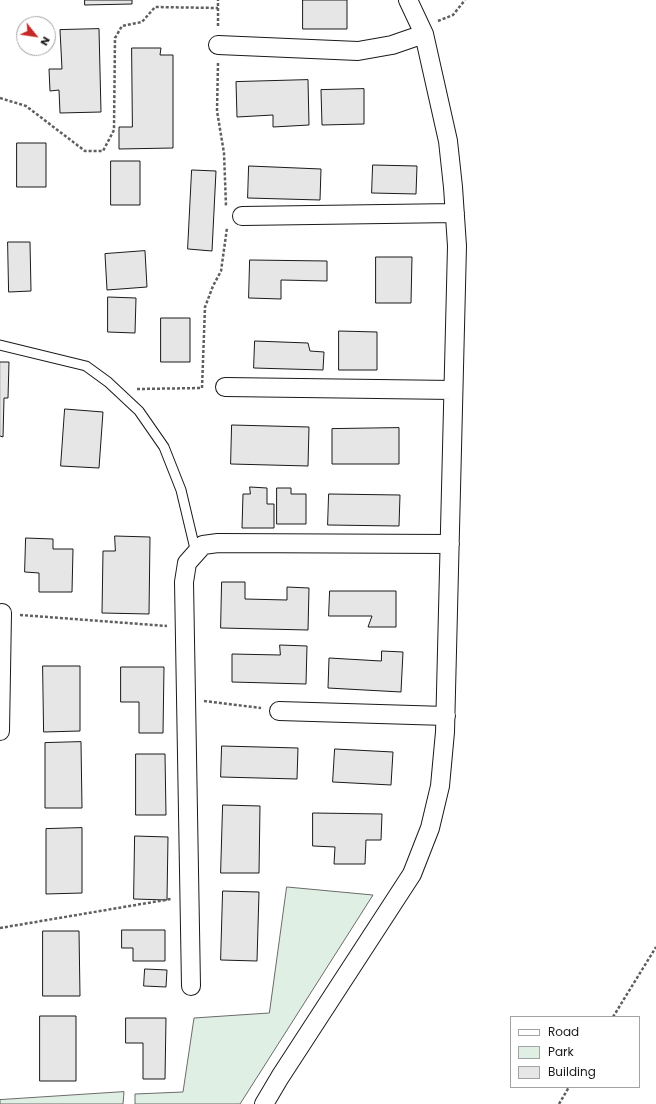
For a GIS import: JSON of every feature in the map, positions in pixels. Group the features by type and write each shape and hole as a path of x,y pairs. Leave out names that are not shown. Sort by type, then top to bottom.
{"street":[{"path":"264,1104 412,874 430,828 440,786 446,716 457,246 448,141 423,30 408,0"},
{"path":"218,45 358,50 392,45 423,30"},
{"path":"234,212 455,213"},
{"path":"225,387 453,390"},
{"path":"191,986 184,627 184,582 187,563 203,545 218,543 450,544"},
{"path":"0,731 2,613"},
{"path":"279,711 446,716"}],"lane":[{"path":"0,345 86,366 116,389 139,411 164,447 181,490 196,553"}],"path":[{"path":"202,388 205,307 213,286 221,271 227,224 234,212 217,111 218,0"},
{"path":"423,30 453,15 465,0"},
{"path":"0,98 26,106 85,152 103,150 114,130 115,38 122,26 142,22 155,7 218,8"},
{"path":"116,389 225,387"},
{"path":"2,613 184,627"},
{"path":"186,699 279,711"},
{"path":"0,928 190,896"},
{"path":"614,1016 656,948"},
{"path":"558,1104 568,1088"}],"green space":[{"path":"287,887 373,895 240,1104 135,1104 135,1094 183,1092 194,1018 269,1013"},
{"path":"124,1092 123,1104 0,1104 0,1100"}],"building":[{"path":"85,0 132,0 132,4 85,5"},
{"path":"303,0 347,0 347,29 303,29"},
{"path":"99,29 101,112 60,113 59,90 50,91 49,69 62,69 60,30"},
{"path":"132,48 161,48 160,55 173,55 173,148 119,149 119,127 132,127"},
{"path":"308,80 309,125 273,127 273,115 237,117 236,82"},
{"path":"364,89 364,124 322,125 321,90"},
{"path":"17,143 46,143 46,187 17,187"},
{"path":"111,161 140,161 140,205 111,205"},
{"path":"373,165 417,166 416,194 372,193"},
{"path":"249,166 321,169 320,200 248,198"},
{"path":"192,170 216,171 212,251 188,249"},
{"path":"8,242 30,242 31,291 9,292"},
{"path":"145,251 147,287 107,290 105,254"},
{"path":"376,257 412,257 411,303 376,303"},
{"path":"250,260 327,261 327,281 281,280 281,299 249,298"},
{"path":"108,297 136,298 135,333 108,332"},
{"path":"161,318 190,318 190,362 161,362"},
{"path":"339,331 377,332 377,370 339,370"},
{"path":"255,341 308,343 310,351 324,352 323,370 254,368"},
{"path":"0,362 9,362 8,398 4,398 3,437 0,436"},
{"path":"65,409 103,412 99,468 61,466"},
{"path":"232,425 309,427 308,466 231,464"},
{"path":"399,428 399,464 332,464 332,429"},
{"path":"250,487 267,488 267,504 274,504 274,528 242,528 243,494 250,494"},
{"path":"277,488 291,488 291,494 306,494 306,524 277,524"},
{"path":"329,494 400,495 399,526 328,525"},
{"path":"115,536 150,537 149,614 102,613 103,551 115,551"},
{"path":"26,538 53,539 53,549 73,549 72,592 39,592 39,573 25,572"},
{"path":"222,582 245,582 245,599 287,600 287,587 309,588 308,630 221,628"},
{"path":"330,591 396,591 396,627 368,627 372,616 329,616"},
{"path":"280,645 307,646 306,684 232,682 232,654 280,655"},
{"path":"382,651 403,652 401,692 328,688 329,658 381,661"},
{"path":"43,666 80,666 80,731 44,732"},
{"path":"121,667 164,667 163,733 139,733 139,702 121,702"},
{"path":"81,742 82,808 45,808 45,743"},
{"path":"222,746 298,748 297,779 221,777"},
{"path":"335,749 393,752 391,785 333,782"},
{"path":"136,754 165,754 166,815 136,815"},
{"path":"223,805 260,806 259,873 221,873"},
{"path":"313,813 382,814 381,840 366,840 365,864 334,864 335,847 313,846"},
{"path":"82,828 82,893 46,894 46,829"},
{"path":"135,836 168,837 167,900 134,899"},
{"path":"223,891 259,892 257,961 221,960"},
{"path":"122,930 165,930 165,961 133,961 133,948 122,948"},
{"path":"43,931 79,931 80,996 43,996"},
{"path":"145,969 167,970 166,987 144,986"},
{"path":"40,1016 76,1016 76,1081 40,1081"},
{"path":"126,1018 166,1018 165,1079 143,1079 143,1043 126,1043"}]}
